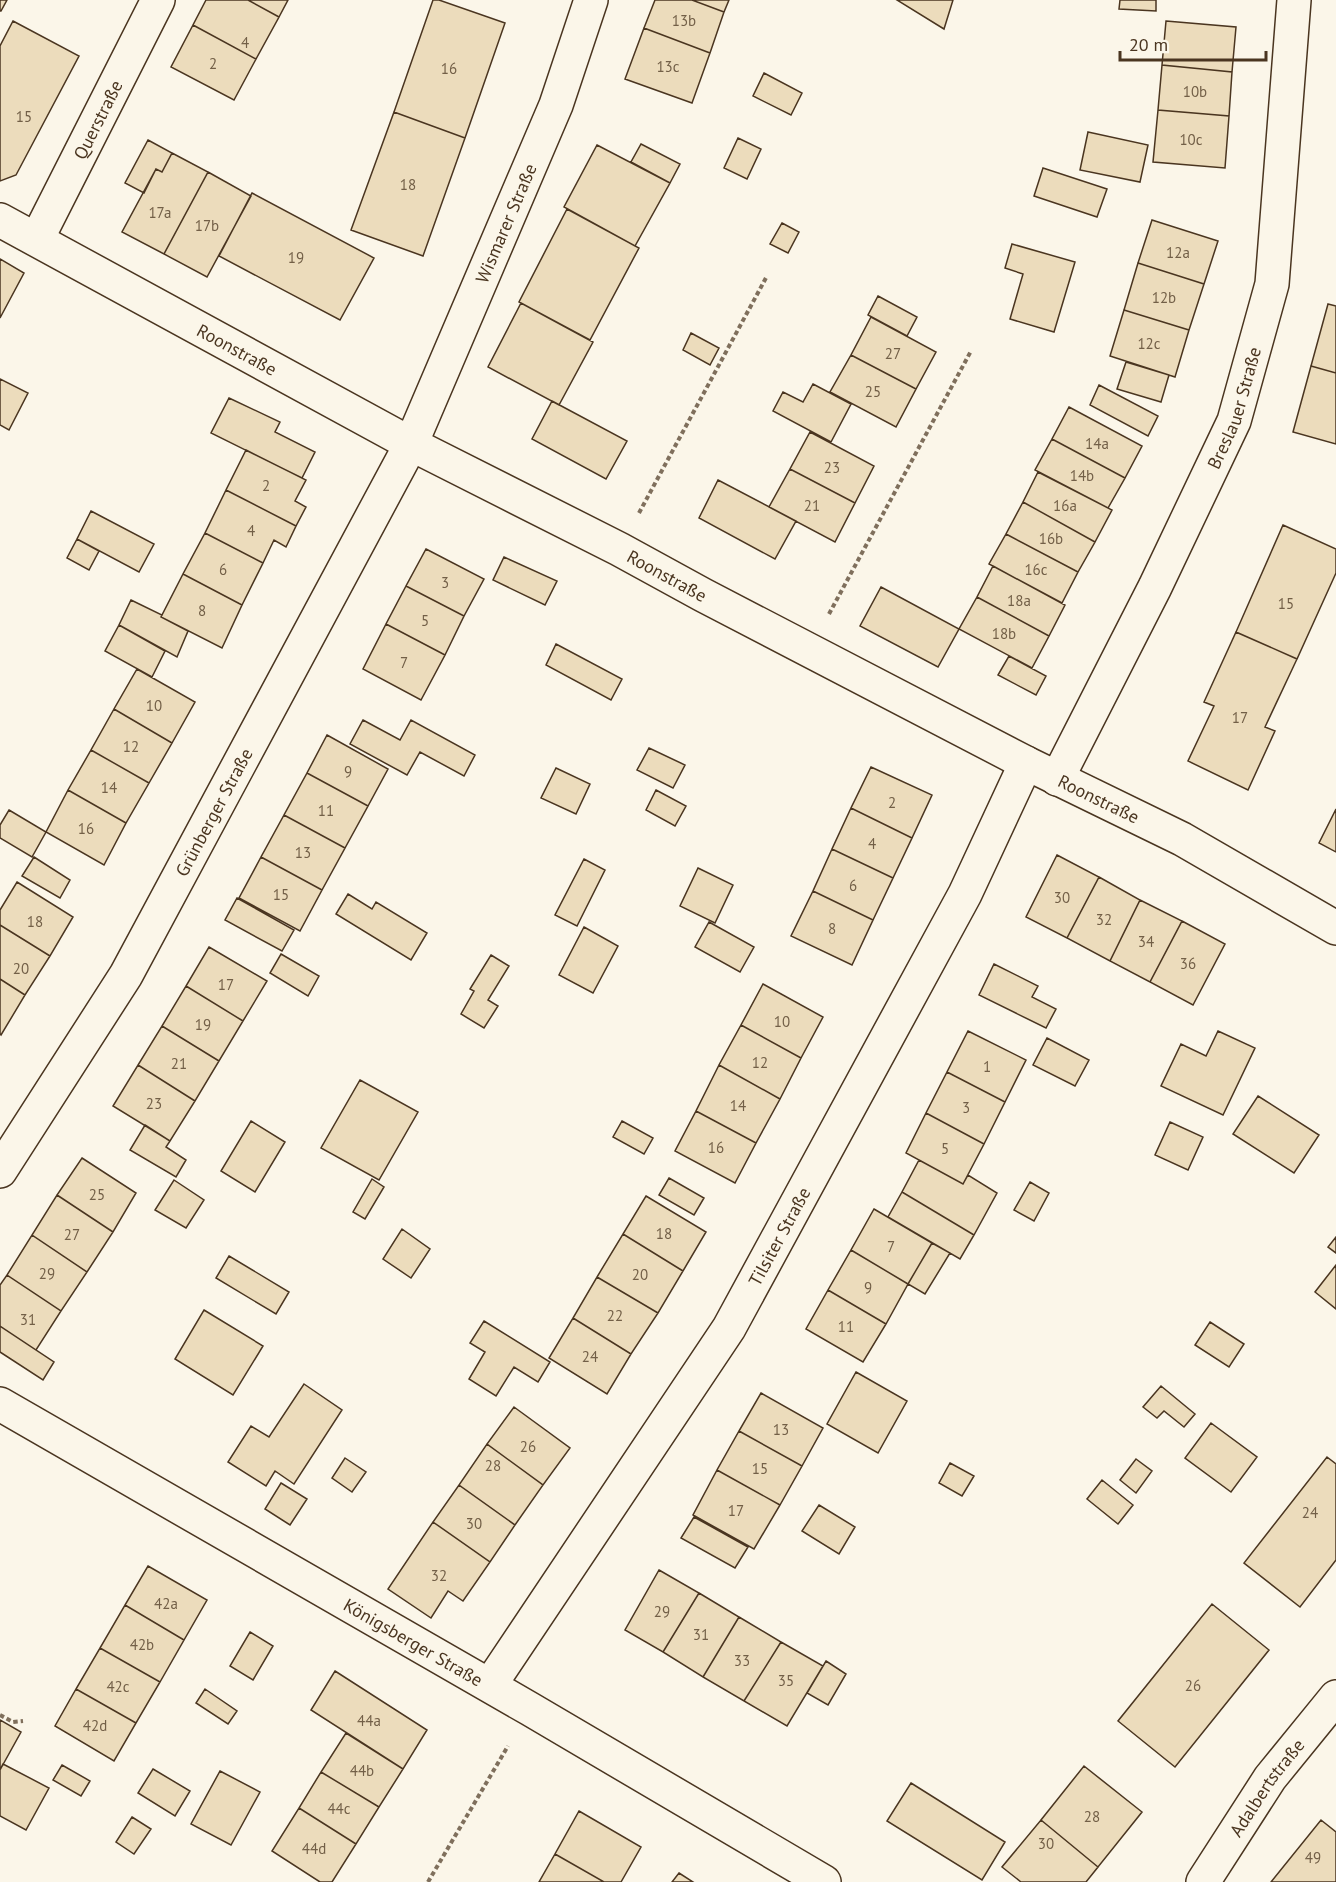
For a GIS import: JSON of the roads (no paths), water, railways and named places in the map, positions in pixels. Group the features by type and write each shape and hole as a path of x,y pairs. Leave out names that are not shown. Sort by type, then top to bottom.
{"street":[{"name":"Querstraße","path":"37,239 159,0"},
{"name":"Wismarer Straße","path":"411,444 556,105 591,0"},
{"name":"Breslauer Straße","path":"1057,779 1155,587 1234,421 1272,284 1294,0"},
{"name":"Roonstraße","path":"0,220 411,444 619,549 1057,779 1182,838 1336,928"},
{"name":"Grünberger Straße","path":"0,1171 126,975 411,444"},
{"name":"Tilsiter Straße","path":"490,1685 729,1328 965,894 1026,763"},
{"name":"Königsberger Straße","path":"0,1404 490,1685 824,1882"},
{"name":"Adalbertstraße","path":"1203,1882 1270,1778 1336,1697"}]}
